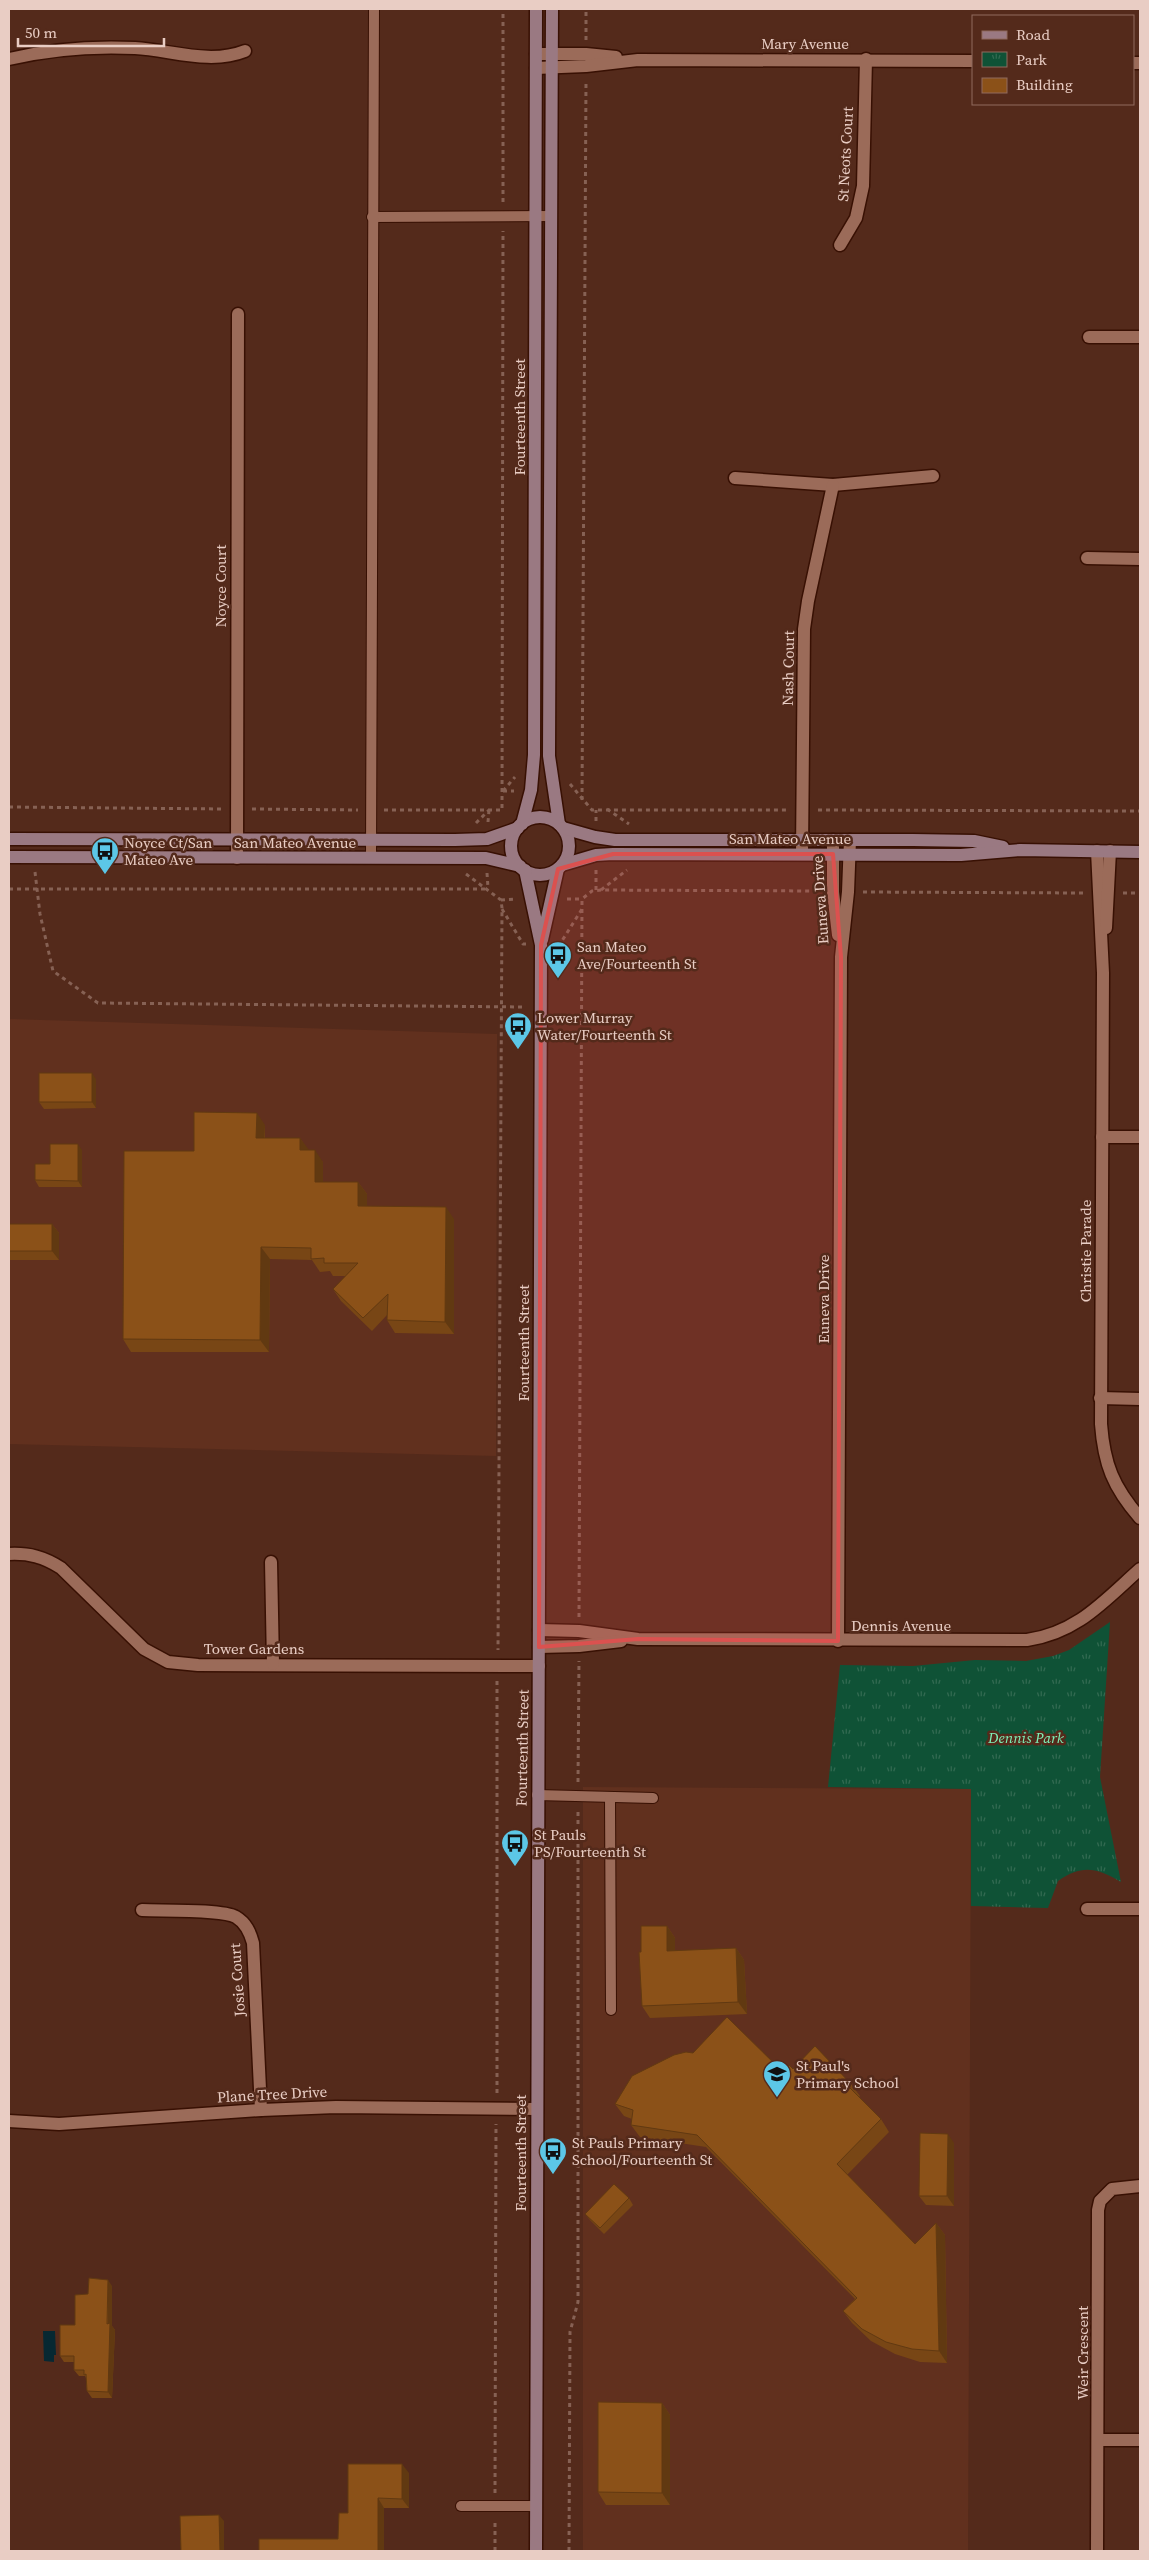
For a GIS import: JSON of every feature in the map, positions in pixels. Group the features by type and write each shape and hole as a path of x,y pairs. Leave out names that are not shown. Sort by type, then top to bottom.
{"street":[{"name":"Fourteenth Street","path":"520,826 531,790 534,755 536,9"},
{"name":"Fourteenth Street","path":"552,9 549,756 561,826"},
{"path":"9,58 66,48 136,48 213,58 245,51"},
{"name":"Mary Avenue","path":"536,54 552,54 586,60 972,60"},
{"name":"St Neots Court","path":"840,245 856,218 862,195 866,59"},
{"name":"Mary Avenue","path":"536,68 552,68 586,60"},
{"name":"Noyce Court","path":"236,858 238,314"},
{"path":"1089,337 1140,337"},
{"path":"735,478 833,485 933,476"},
{"name":"Nash Court","path":"802,854 804,629 808,601 833,485"},
{"path":"1087,558 1140,559"},
{"path":"544,817 561,826 569,842 569,851 560,867 542,875 522,868 515,859 512,843 520,826 536,818 544,817"},
{"name":"San Mateo Avenue","path":"9,839 371,841 487,839 520,826"},
{"name":"San Mateo Avenue","path":"561,826 595,837 615,840 974,841 1020,850"},
{"name":"Euneva Drive","path":"833,840 833,892 841,957"},
{"name":"Euneva Drive","path":"838,1641 841,957 848,892 850,840"},
{"name":"San Mateo Avenue","path":"560,867 596,855 613,854 961,855 1020,850 1140,852"},
{"name":"Christie Parade","path":"1097,850 1103,893 1100,1398 1102,1443 1117,1490 1140,1518"},
{"name":"Christie Parade","path":"1103,893 1110,851"},
{"name":"San Mateo Avenue","path":"9,857 486,858 522,868"},
{"name":"Fourteenth Street","path":"541,945 560,867"},
{"name":"Fourteenth Street","path":"522,868 541,945 542,1007 537,1795 536,2551"},
{"path":"1102,1137 1140,1137"},
{"path":"1100,1398 1140,1398"},
{"name":"Tower Gardens","path":"9,1554 33,1555 48,1560 61,1568 144,1649 168,1662 198,1664 539,1666"},
{"path":"271,1562 273,1664"},
{"name":"Dennis Avenue","path":"539,1630 579,1631 638,1639 1027,1640 1047,1637 1077,1623 1140,1569"},
{"name":"Dennis Avenue","path":"539,1647 580,1646 638,1639"},
{"path":"1087,1909 1140,1909"},
{"name":"Josie Court","path":"142,1910 230,1915 245,1924 253,1943 261,2110"},
{"name":"Plane Tree Drive","path":"9,2122 59,2124 261,2110 336,2107 496,2107 537,2109"},
{"name":"Weir Crescent","path":"1097,2551 1098,2210 1100,2201 1112,2189 1140,2186"},
{"path":"1098,2440 1140,2440"}],"lane":[{"path":"372,858 372,217 374,9"},
{"path":"372,217 551,216"},
{"path":"537,1795 653,1798"},
{"path":"610,1798 611,2010"},
{"path":"460,2506 536,2506"}],"path":[{"path":"489,810 502,810 503,9"},
{"path":"582,800 586,9"},
{"path":"576,792 592,810 1140,811"},
{"path":"9,807 235,809"},
{"path":"34,857 36,889 53,971 98,1003 542,1007"},
{"path":"9,888 488,888 501,900 495,2551"},
{"path":"579,1631 582,899 592,890 833,892"},
{"path":"848,892 1140,893"},
{"path":"569,2551 570,2332 578,2302 578,1796 580,1646"}],"highlighted area":[{"path":"613,854 833,854 841,957 838,1641 638,1639 539,1647 541,945 558,869"}],"shaded area":[{"path":"9,1019 497,1034 496,1456 9,1444"},
{"name":"St Paul's Primary School","path":"583,1787 971,1789 968,2551 583,2551"}],"green space":[{"name":"Dennis Park","path":"1110,1622 1100,1777 1121,1882 1097,1871 1082,1870 1058,1881 1048,1908 971,1906 971,1789 828,1787 840,1665 913,1666 975,1660 1026,1661 1053,1656 1069,1650"}],"water":[{"path":"43,2331 55,2331 56,2355 54,2355 54,2362 44,2361"}],"building":[{"path":"39,1073 92,1073 92,1102 39,1102"},
{"path":"194,1112 257,1113 256,1138 300,1138 300,1150 315,1150 315,1182 358,1182 358,1206 446,1207 445,1322 387,1320 388,1294 363,1318 333,1289 358,1263 324,1263 324,1258 311,1259 311,1248 261,1247 260,1340 123,1339 124,1151 194,1151"},
{"path":"50,1144 78,1144 78,1181 35,1180 35,1164 50,1164"},
{"path":"9,1224 52,1224 52,1251 9,1251"},
{"path":"641,1926 667,1926 667,1951 736,1948 738,2002 642,2006 639,1952 641,1952"},
{"path":"727,2017 783,2072 789,2065 793,2069 815,2046 851,2084 848,2086 881,2119 837,2164 915,2244 936,2223 939,2351 912,2349 886,2342 862,2329 843,2311 857,2298 697,2135 631,2125 633,2110 615,2104 632,2076 674,2055 686,2052 693,2053"},
{"path":"920,2133 948,2134 947,2196 919,2196"},
{"path":"614,2184 629,2198 600,2228 585,2214"},
{"path":"89,2278 108,2280 107,2324 110,2323 108,2392 87,2391 86,2374 84,2375 84,2370 74,2370 74,2356 60,2356 60,2325 75,2325 75,2295 88,2294"},
{"path":"598,2402 662,2403 662,2493 598,2492"},
{"path":"348,2464 402,2464 402,2499 378,2498 378,2551 259,2551 259,2539 338,2539 339,2513 348,2513"},
{"path":"219,2515 220,2551 181,2551 180,2516"}],"place":[{"name":"Noyce Ct/San Mateo Ave","path":"105,875"},
{"name":"San Mateo Ave/Fourteenth St","path":"558,979"},
{"name":"Lower Murray Water/Fourteenth St","path":"518,1050"},
{"name":"St Pauls PS/Fourteenth St","path":"515,1867"},
{"name":"St Paul's Primary School","path":"777,2098"},
{"name":"St Pauls Primary School/Fourteenth St","path":"553,2175"}]}
